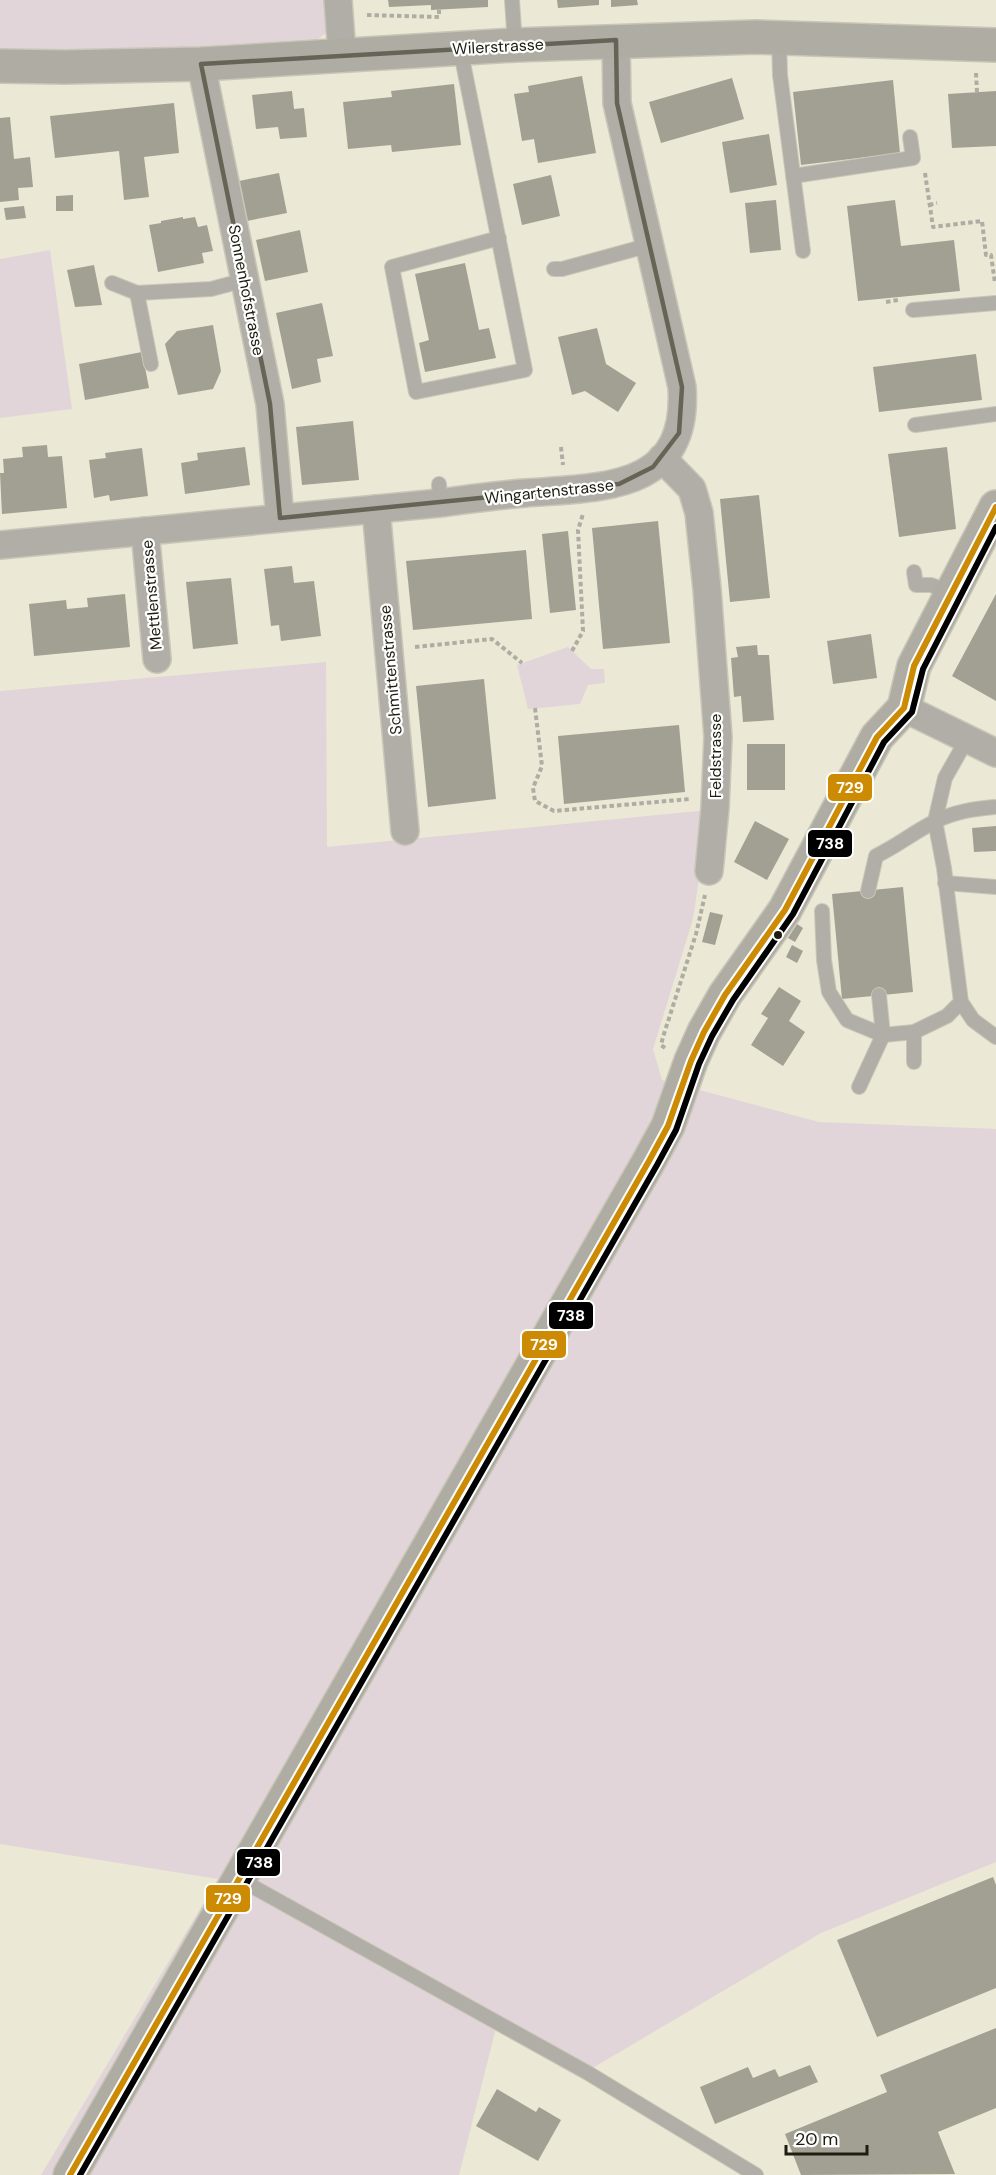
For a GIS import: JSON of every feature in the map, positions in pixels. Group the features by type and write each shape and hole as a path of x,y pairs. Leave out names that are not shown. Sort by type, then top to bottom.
{"street":[{"path":"338,0 342,54"},
{"name":"Wilerstrasse","path":"0,66 65,67 201,63 616,40 779,37 986,54"},
{"name":"Wingartenstrasse","path":"0,545 376,509 439,494 507,486 619,484 638,477 662,458 671,448 679,433 683,416 682,387 617,103 616,40"},
{"name":"Sonnenhofstrasse","path":"201,63 270,404 280,518"},
{"name":"Feldstrasse","path":"662,458 692,489 699,513 718,737 716,797 709,871"},
{"path":"70,2175 668,1126 691,1061 725,995 785,910 877,737 904,708 914,666 996,507"},
{"name":"Schmittenstrasse","path":"376,509 405,831"},
{"name":"Mettlenstrasse","path":"145,531 157,659"},
{"path":"904,708 996,753"}],"lane":[{"path":"512,0 515,45"},
{"path":"779,37 780,75 803,251"},
{"path":"460,48 525,370 416,392 392,267 498,238"},
{"path":"794,176 913,158 910,137"},
{"path":"554,269 562,269 650,245"},
{"path":"112,283 137,293 211,289 245,280"},
{"path":"137,293 151,364"},
{"path":"913,310 996,303"},
{"path":"915,425 996,414"},
{"path":"914,572 916,585 931,585 951,593"},
{"path":"967,739 945,778 935,821 961,1002 973,1020 996,1037"},
{"path":"867,891 876,856 900,845 935,821 966,810 994,807"},
{"path":"945,882 996,887"},
{"path":"822,911 824,960 829,992 847,1020 883,1035 914,1032 947,1016 961,1002"},
{"path":"859,1087 883,1035 879,995"},
{"path":"914,1032 914,1062"},
{"path":"239,1879 588,2073 756,2175"}],"path":[{"path":"360,16 379,14 439,17 439,9"},
{"path":"978,92 986,54"},
{"path":"924,171 933,228 982,221 986,255 991,255 996,290"},
{"path":"929,205 937,203"},
{"path":"572,651 583,631 578,530 584,511"},
{"path":"388,649 492,639 522,663"},
{"path":"535,708 542,766 533,788 535,801 554,811 716,797"},
{"path":"669,1053 661,1045 696,934 709,871"}],"highlighted area":[{"path":"616,40 617,103 682,387 679,433 653,467 619,484 280,518 270,404 201,64"}],"shaded area":[{"path":"0,0 328,0 331,29 318,39 151,49 0,51"},
{"path":"50,250 72,409 0,418 0,259"},
{"path":"568,647 591,669 604,669 605,683 588,685 580,704 528,709 517,665"},
{"path":"326,662 327,847 709,810 693,919 653,1049 662,1080 819,1122 996,1129 996,1862 821,1933 591,2069 498,2020 459,2175 41,2175 218,1879 0,1844 0,691"}],"building":[{"path":"388,0 488,0 488,7 431,10 431,5 389,7"},
{"path":"557,0 599,0 599,5 558,8"},
{"path":"611,0 637,0 638,5 611,7"},
{"path":"582,76 596,153 538,163 534,139 522,141 514,94 529,92 528,86"},
{"path":"732,78 744,119 661,143 649,102"},
{"path":"893,80 900,153 801,165 793,92"},
{"path":"454,84 461,145 392,152 391,145 348,149 343,102 392,97 391,91"},
{"path":"292,91 294,109 304,108 307,137 280,139 278,127 256,129 252,95"},
{"path":"996,91 996,146 952,148 948,94"},
{"path":"174,103 179,153 144,157 149,197 124,200 119,151 55,158 50,116"},
{"path":"10,117 14,159 30,157 33,187 18,188 19,200 0,202 0,118"},
{"path":"769,134 777,185 730,193 722,142"},
{"path":"279,173 287,213 247,221 239,181"},
{"path":"551,175 560,216 522,225 513,184"},
{"path":"73,195 73,211 56,211 56,196"},
{"path":"776,200 781,250 750,253 745,203"},
{"path":"895,200 901,246 954,240 960,291 858,301 847,206"},
{"path":"24,206 26,218 6,220 4,208"},
{"path":"183,217 183,219 195,217 198,227 207,225 213,251 202,253 204,263 158,272 149,225"},
{"path":"300,230 308,272 265,281 256,240"},
{"path":"465,263 479,330 489,328 496,358 425,372 419,343 429,340 415,274"},
{"path":"94,265 102,305 75,307 67,270"},
{"path":"322,303 333,356 317,359 321,382 292,389 276,313"},
{"path":"213,325 221,371 213,389 178,395 165,344 177,331"},
{"path":"597,328 606,364 636,383 618,412 585,391 572,395 558,337"},
{"path":"142,352 149,388 85,400 79,364"},
{"path":"976,354 982,400 879,412 873,367"},
{"path":"353,421 359,480 302,485 296,427"},
{"path":"47,445 48,457 62,456 67,508 2,514 0,473 4,473 3,459 23,457 22,447"},
{"path":"245,447 250,485 185,494 181,463 198,460 197,453"},
{"path":"947,447 956,529 899,537 888,454"},
{"path":"142,448 148,496 110,501 109,495 94,498 89,460 106,458 105,453"},
{"path":"759,495 770,598 730,602 720,499"},
{"path":"658,521 670,643 603,649 592,528"},
{"path":"568,531 576,610 550,613 542,534"},
{"path":"526,550 532,619 413,630 406,561"},
{"path":"292,566 294,583 314,581 321,636 281,641 279,625 271,626 264,569"},
{"path":"231,578 238,644 193,649 186,582"},
{"path":"125,594 130,647 34,656 29,604 66,600 67,609 88,607 87,598"},
{"path":"996,594 996,701 952,676"},
{"path":"871,634 877,678 833,684 827,641"},
{"path":"757,645 758,655 769,655 774,720 743,722 741,696 734,697 731,658 738,657 736,647"},
{"path":"484,679 496,799 428,807 416,686"},
{"path":"679,725 685,792 564,804 558,736"},
{"path":"747,744 785,744 785,790 747,790"},
{"path":"755,821 789,839 767,880 734,862"},
{"path":"996,826 996,851 974,852 972,828"},
{"path":"903,887 913,992 842,999 832,894"},
{"path":"710,912 723,915 715,945 702,942"},
{"path":"797,924 803,928 795,942 788,938"},
{"path":"792,945 803,951 797,963 786,957"},
{"path":"779,987 801,1001 789,1021 805,1032 783,1066 751,1045 768,1018 761,1014"},
{"path":"993,1877 996,1885 996,1988 877,2037 837,1940"},
{"path":"996,2028 996,2108 938,2132 955,2174 801,2175 785,2134 887,2092 880,2075"},
{"path":"810,2065 818,2082 715,2124 700,2087 748,2067 753,2078 775,2069 779,2077"},
{"path":"497,2089 536,2112 539,2107 561,2120 538,2161 476,2126"}],"transit line":[{"name":"729","path":"70,2175 649,1161 668,1126 704,1032 725,995 785,910 877,737 904,708 914,666 996,507"},
{"name":"738","path":"80,2175 657,1165 676,1130 699,1064 712,1036 733,1000 793,914 884,742 912,712 923,669 996,527"}]}
